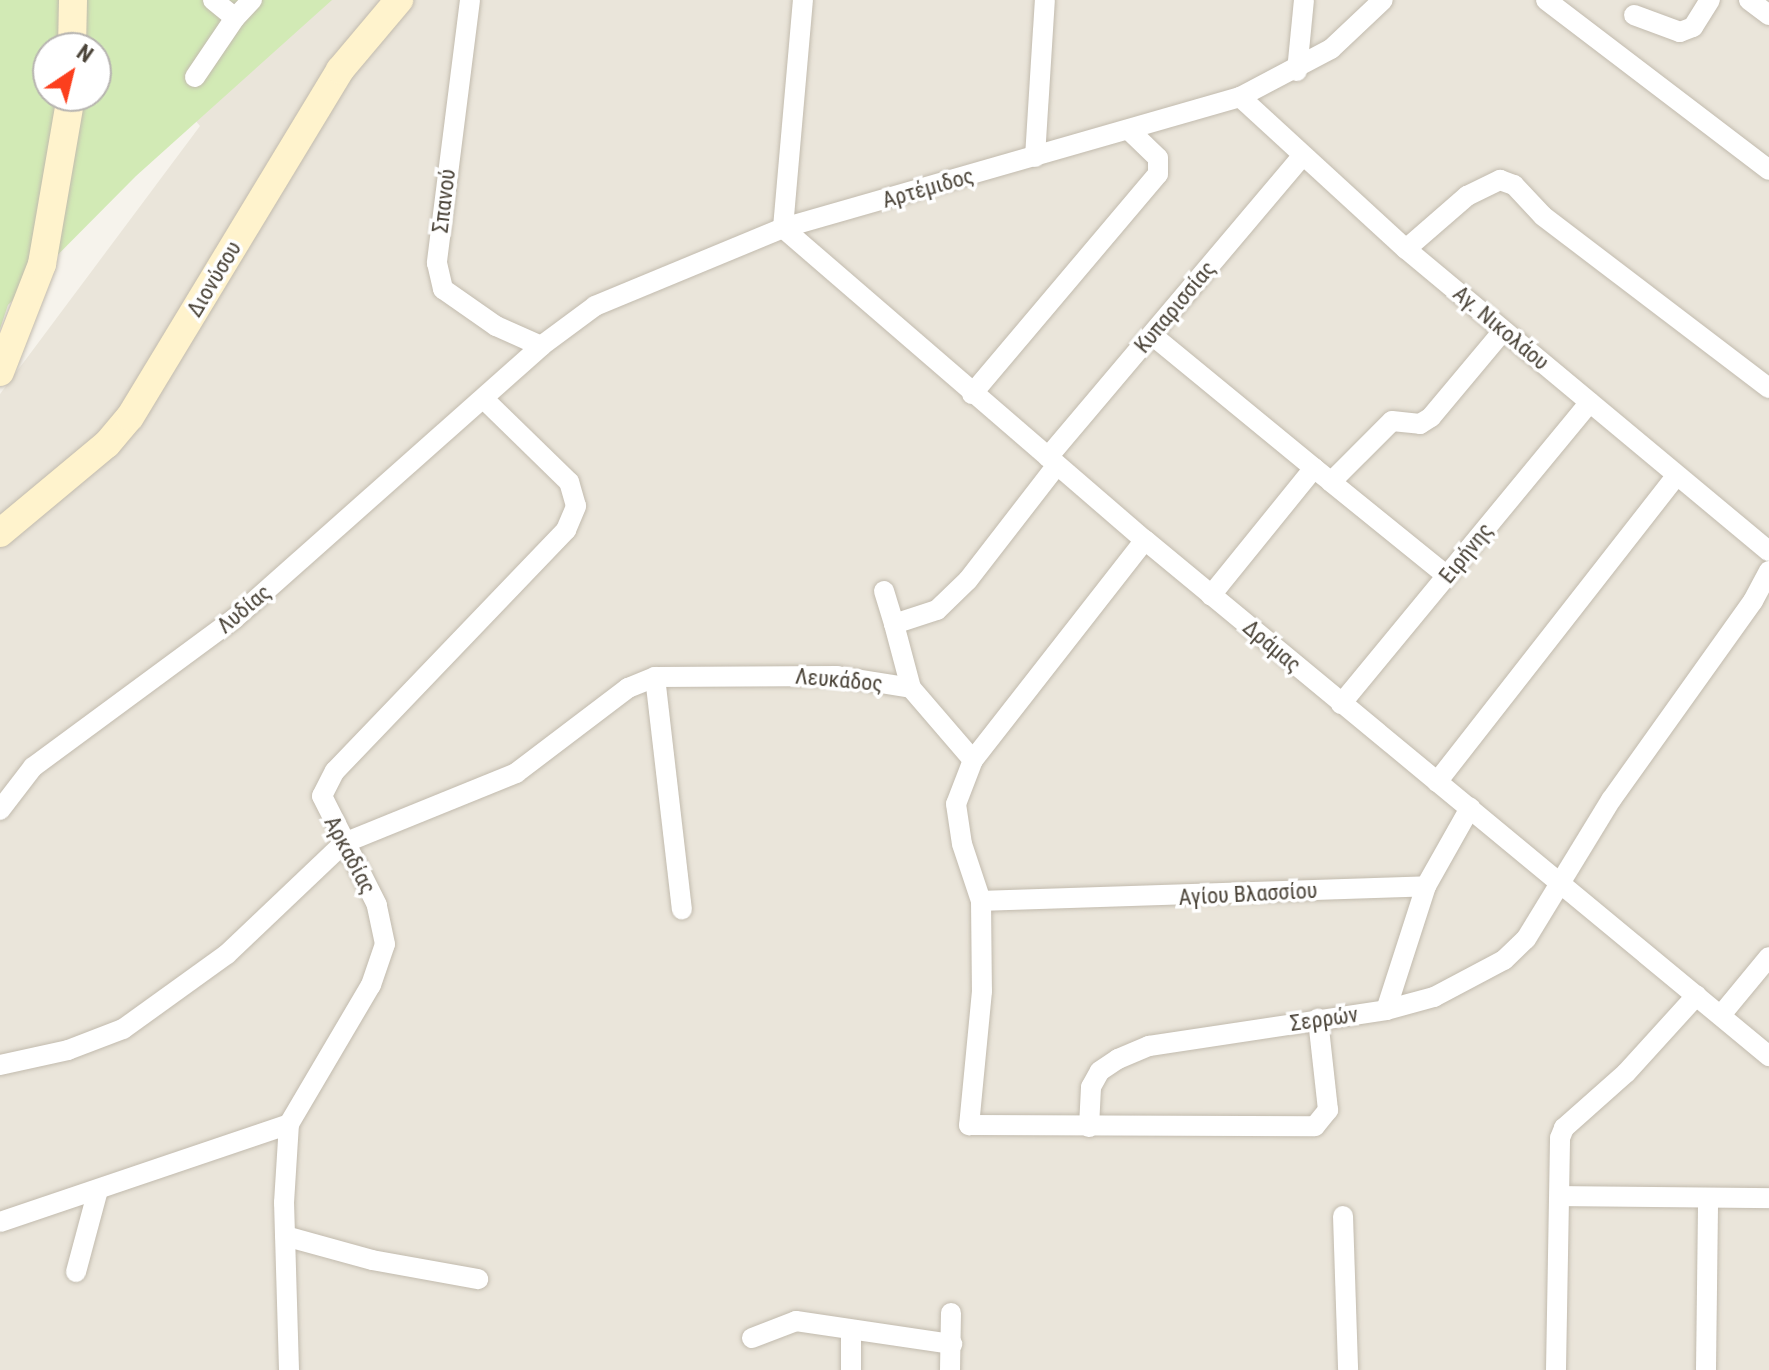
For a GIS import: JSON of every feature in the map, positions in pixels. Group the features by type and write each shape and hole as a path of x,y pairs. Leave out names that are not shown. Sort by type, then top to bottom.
{"main road":[{"path":"72,32 73,0"},
{"name":"Διονύσου","path":"0,533 107,444 130,417 340,70 399,0"},
{"path":"0,372 29,304 48,240 68,112"}],"street":[{"path":"213,0 235,18"},
{"path":"195,77 235,18 252,0"},
{"name":"Σπανού","path":"470,0 437,263 443,289 496,326 541,346"},
{"path":"783,228 803,0"},
{"path":"1035,157 1045,0"},
{"path":"1297,71 1304,0"},
{"name":"Αρτέμιδος","path":"485,400 541,346 595,306 783,228 1240,97 1297,71 1331,49 1383,0"},
{"path":"1546,0 1769,170"},
{"path":"1634,15 1680,32 1693,27 1710,0"},
{"path":"1749,0 1769,15"},
{"name":"Αγ. Νικολάου","path":"1240,97 1406,249 1675,477 1769,551"},
{"path":"972,394 1158,174 1158,158 1129,130"},
{"name":"Κυπαρισσίας","path":"894,624 922,618 959,589 1052,461 1152,335 1302,156"},
{"path":"1406,249 1467,196 1500,180 1514,185 1543,216 1769,388"},
{"name":"Δράμας","path":"783,228 1145,540 1341,704 1560,880 1769,1056"},
{"path":"1331,482 1392,421 1406,418 1420,424 1431,417 1503,331"},
{"path":"1152,335 1447,576"},
{"name":"Λυδίας","path":"0,810 33,767 234,619 485,400"},
{"name":"Αρκαδίας","path":"289,1370 285,1236 289,1124 382,962 382,922 322,796 335,771 573,517 576,506 569,482 485,400"},
{"name":"Ειρήνης","path":"1341,704 1590,402"},
{"path":"1211,595 1314,468"},
{"path":"1437,782 1675,477"},
{"path":"1145,540 973,760 956,804 962,844 981,901 982,991 969,1125 1315,1126 1324,1120 1328,1110 1318,1019"},
{"name":"Σερρών","path":"1089,1127 1091,1087 1100,1071 1118,1059 1149,1046 1386,1010 1434,997 1504,960 1526,939 1560,880 1769,576"},
{"path":"884,591 911,688"},
{"name":"Λευκάδος","path":"344,843 516,773 628,688 655,677 837,676 911,688 973,760"},
{"path":"655,677 682,909"},
{"path":"1386,1010 1426,886 1470,808"},
{"path":"0,1065 68,1050 123,1029 227,954 344,843"},
{"name":"Αγίου Βλασσίου","path":"981,901 1426,886"},
{"path":"1721,1015 1769,957"},
{"path":"1556,1370 1564,1128 1626,1073 1697,995"},
{"path":"0,1222 289,1124"},
{"path":"76,1272 98,1190"},
{"path":"1563,1196 1769,1198"},
{"path":"1706,1370 1708,1199"},
{"path":"1343,1216 1348,1370"},
{"path":"285,1236 372,1260 478,1279"},
{"path":"950,1370 951,1313"},
{"path":"752,1338 796,1321 851,1332 952,1344"},
{"path":"851,1332 851,1370"}],"shaded area":[{"path":"124,0 1769,0 1769,1370 0,1370 0,394 200,126 123,34"}],"green space":[{"path":"0,0 332,0 136,176 8,305 0,329"}]}
